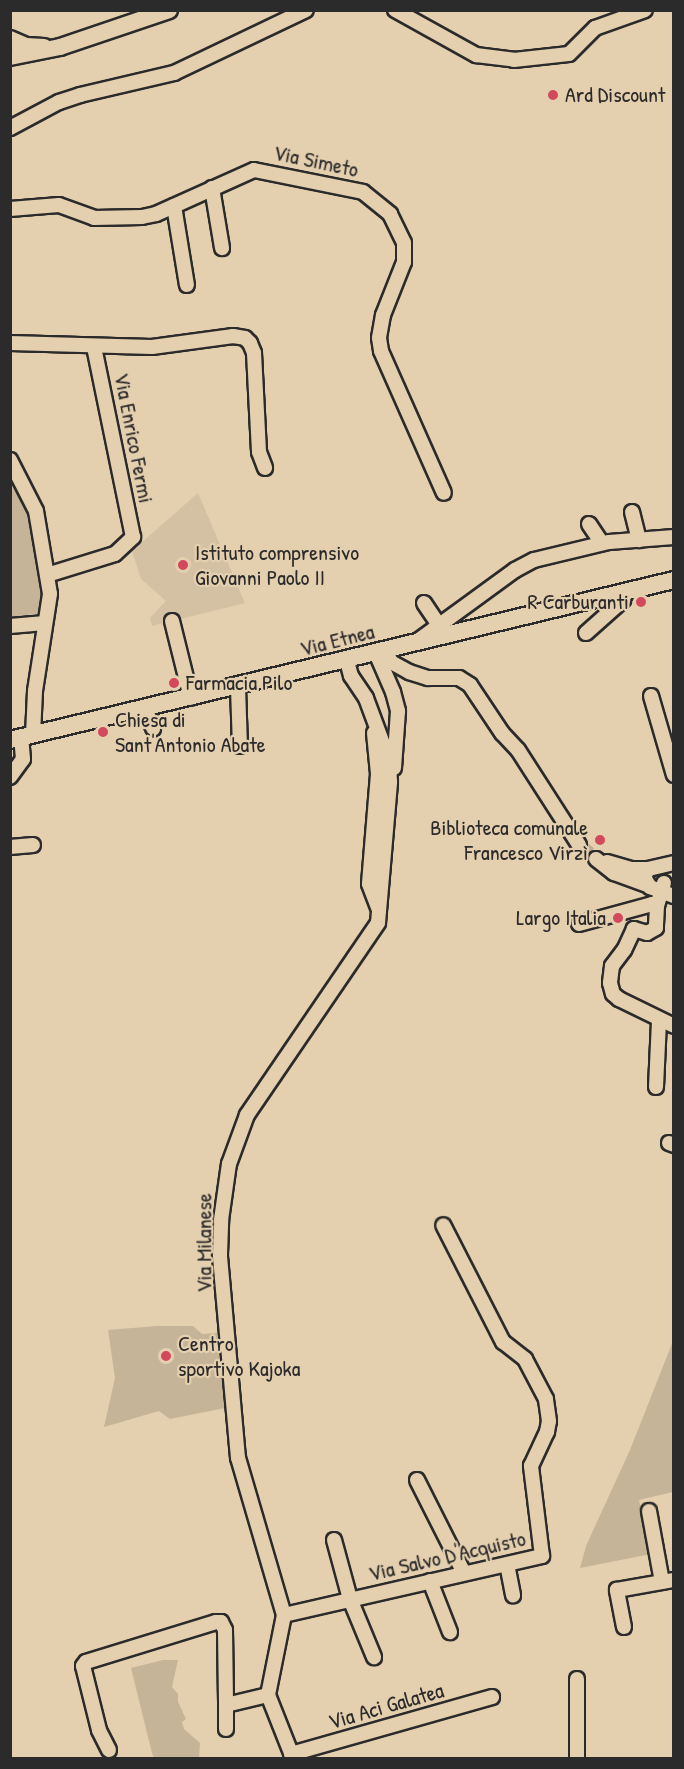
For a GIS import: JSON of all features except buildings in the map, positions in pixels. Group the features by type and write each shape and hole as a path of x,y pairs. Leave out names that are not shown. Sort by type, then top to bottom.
{"main road":[{"path":"10,57 60,47 169,10"},
{"path":"10,49 10,40 33,47 60,47"},
{"name":"Via Etnea","path":"21,738 347,661 385,659 419,640 674,580"}],"street":[{"path":"10,128 59,102 174,73 306,10"},
{"path":"395,10 476,55 514,60 569,54 595,28 645,10"},
{"name":"Via Simeto","path":"10,209 59,205 94,218 123,219 156,214 244,173 263,170 356,189 390,214 404,243 406,254 379,327 381,351 444,493"},
{"path":"212,188 222,248"},
{"path":"174,206 187,285"},
{"path":"10,343 152,347 233,336 245,338 254,353 259,452 265,468"},
{"name":"Via Enrico Fermi","path":"47,575 115,554 133,537 94,347"},
{"path":"10,460 36,511 50,594 35,691 21,738 23,759 14,768 10,777"},
{"path":"632,512 639,540"},
{"path":"589,524 602,543"},
{"path":"419,640 534,560 602,543 674,537"},
{"path":"586,633 623,600 621,592"},
{"path":"424,603 439,625"},
{"path":"172,621 191,698"},
{"path":"10,626 45,622"},
{"path":"385,659 422,677 453,676 465,680 485,704 502,733 518,750 579,845"},
{"path":"385,659 399,717 395,760 390,782"},
{"name":"Via Milanese","path":"268,1695 284,1615 238,1458 220,1255 224,1190 229,1164 247,1115 374,933 380,913 390,782 387,751 371,710 351,676 347,661"},
{"path":"238,687 240,746"},
{"path":"651,696 674,775"},
{"path":"145,708 153,728"},
{"path":"371,710 378,774 369,884 380,913"},
{"path":"10,847 33,845"},
{"path":"674,863 661,881 656,928 647,933 633,929 624,950 611,969 611,987 619,999 642,1009 659,1021 674,1026"},
{"path":"579,924 652,904 657,906"},
{"path":"656,1087 659,1021"},
{"name":"Via Salvo D'Acquisto","path":"284,1615 542,1556 531,1466 547,1432 549,1409 525,1359 503,1342 443,1225"},
{"path":"417,1480 464,1573"},
{"path":"624,1626 617,1590 668,1581 649,1511"},
{"path":"334,1540 350,1599 374,1657"},
{"path":"507,1564 513,1595"},
{"path":"430,1581 450,1632"},
{"path":"109,1750 99,1730 83,1666 86,1662 216,1622 221,1622 225,1630 226,1729"},
{"path":"577,1679 577,1758"},
{"path":"226,1705 268,1695 292,1756"},
{"name":"Via Aci Galatea","path":"292,1756 492,1697"}],"shaded area":[{"path":"10,469 32,513 45,592 42,613 11,617"},
{"name":"Istituto comprensivo Giovanni Paolo II","path":"198,493 245,603 152,626 150,618 166,601 141,579 132,551"},
{"name":"Centro sportivo Kajoka","path":"193,1326 202,1334 218,1333 225,1408 170,1419 159,1411 104,1427 115,1378 108,1330"},
{"path":"673,1341 673,1492 639,1500 651,1554 580,1568 586,1546 630,1450"},
{"path":"163,1660 178,1660 172,1687 178,1694 178,1702 186,1719 182,1722 184,1729 200,1743 199,1758 154,1758 152,1753 131,1668"}],"tunnel":[{"path":"579,845 596,859"}],"place":[{"name":"Ard Discount","path":"553,95"},
{"name":"Istituto comprensivo Giovanni Paolo II","path":"183,565"},
{"name":"R Carburanti","path":"641,602"},
{"name":"Farmacia Pilo","path":"174,683"},
{"name":"Chiesa di Sant'Antonio Abate","path":"103,732"},
{"name":"Biblioteca comunale Francesco Virzì","path":"600,840"},
{"name":"Largo Italia","path":"618,918"},
{"name":"Centro sportivo Kajoka","path":"166,1356"}]}
